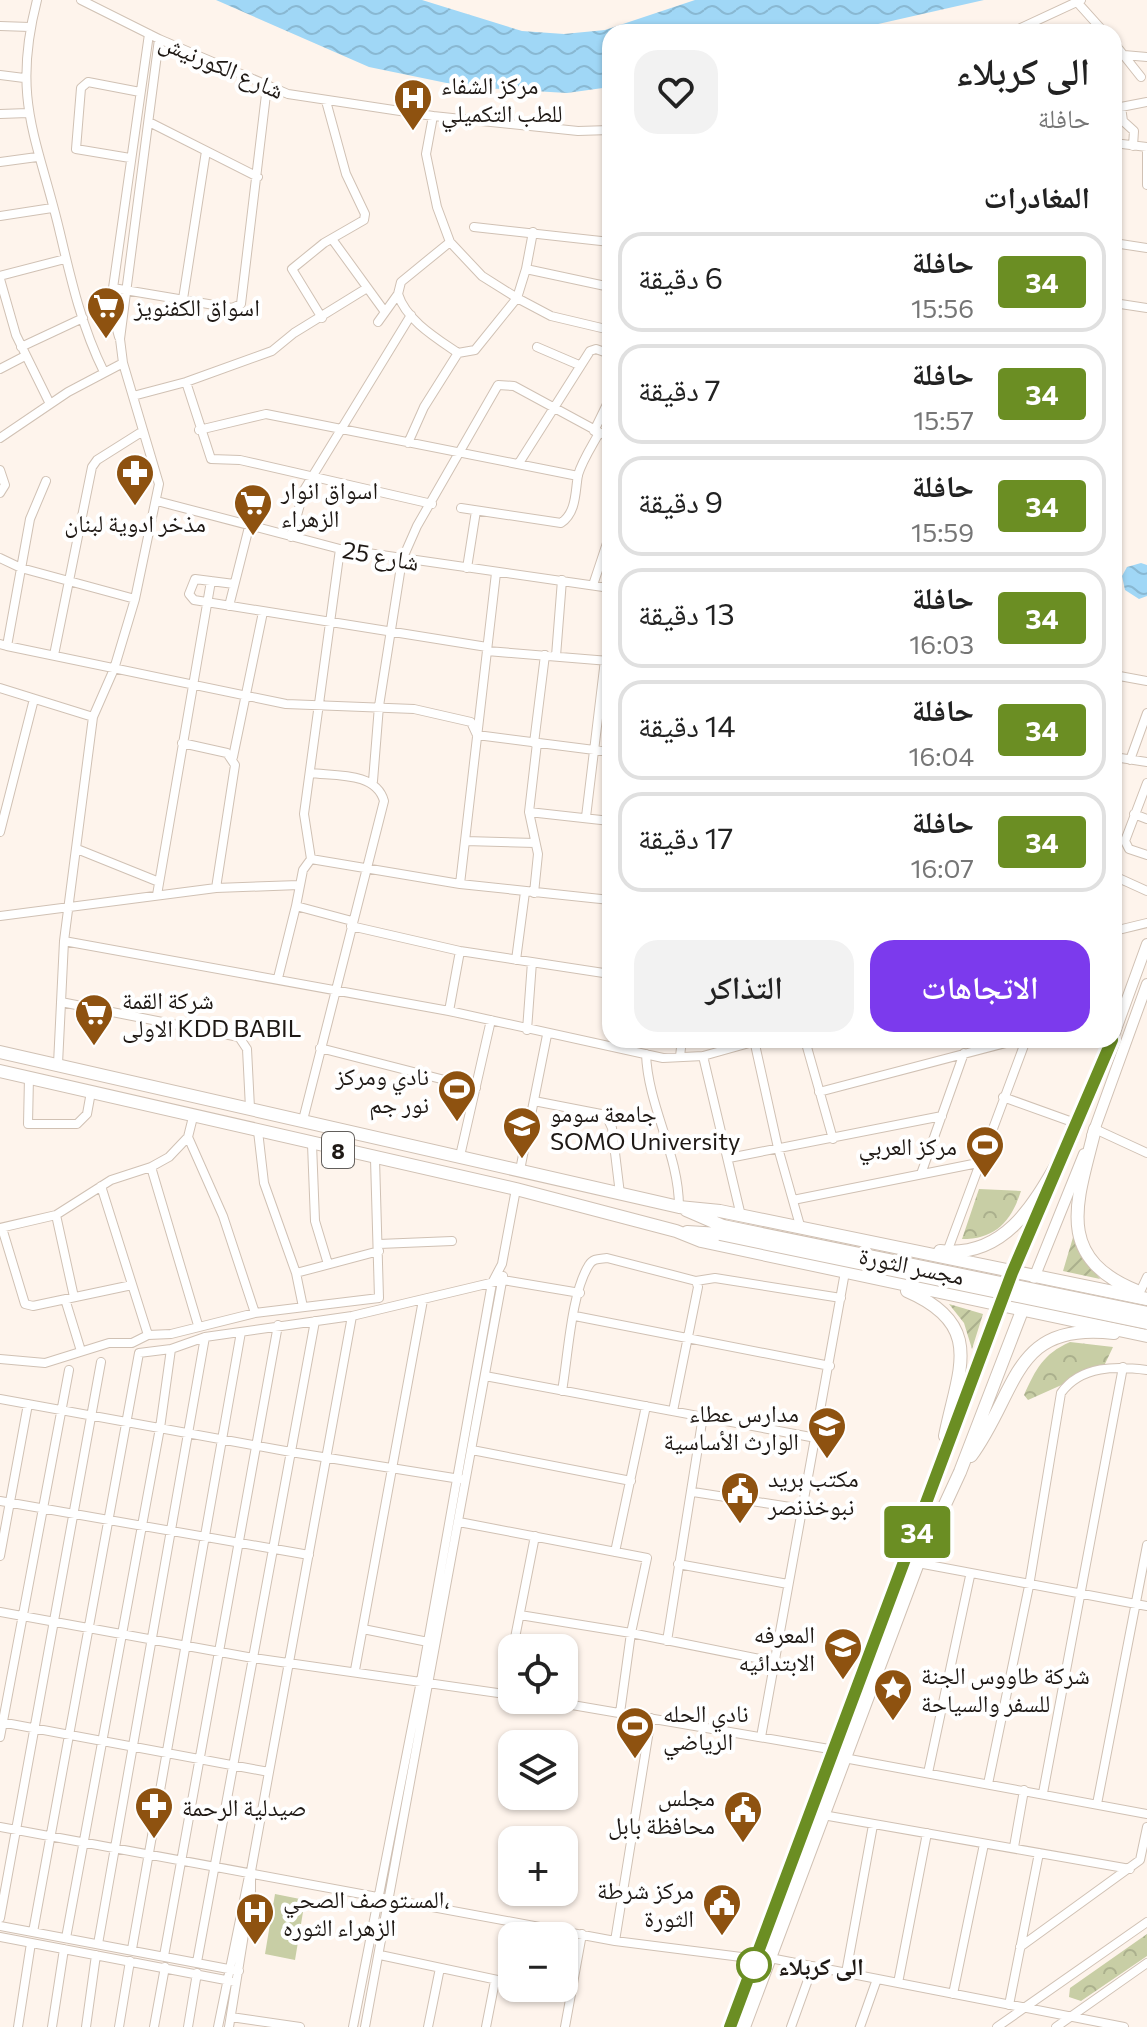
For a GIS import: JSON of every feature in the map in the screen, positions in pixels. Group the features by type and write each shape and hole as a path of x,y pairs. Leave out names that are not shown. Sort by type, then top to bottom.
{"highway":[{"name":"8","path":"0,1052 679,1207"},
{"name":"8","path":"0,1071 516,1189 676,1231"},
{"path":"171,1111 182,1104 177,1092"},
{"path":"215,1122 211,1107 220,1101"},
{"path":"1095,1129 1076,1207 1077,1232 1090,1262 1102,1275 1145,1295"},
{"path":"946,1255 978,1249 1024,1219 1071,1140"},
{"path":"679,1207 741,1216 887,1248 946,1255 1012,1273 1108,1292"},
{"name":"مجسر الثورة","path":"679,1207 722,1230 1147,1323"},
{"name":"مجسر الثورة","path":"676,1231 722,1230 1147,1313"},
{"path":"676,1231 701,1241 1023,1311 1103,1324 1147,1336"},
{"path":"943,1293 952,1290 957,1277 956,1268 946,1255"},
{"path":"744,2027 763,1958 840,1754 1012,1273"},
{"path":"878,1278 932,1301 951,1322 958,1340 962,1360 959,1389 936,1481"},
{"path":"730,2027 763,1958 823,1815 840,1754 918,1563 960,1472 1034,1278"},
{"path":"1103,1324 1094,1316 1091,1305 1099,1292 1145,1295"},
{"path":"960,1472 984,1438 1014,1378 1045,1340 1079,1330 1147,1336"}],"main road":[{"path":"1122,1012 1147,944"},
{"path":"1122,1039 1147,984"},
{"path":"1034,1278 1095,1129 1107,1089 1106,1074 1111,1048"},
{"path":"1012,1273 1096,1084 1106,1074 1118,1048"},
{"path":"1096,1084 1107,1089"}],"street":[{"path":"37,0 30,27 24,78 28,113 65,259 104,372"},
{"name":"شارع الكورنيش","path":"81,0 159,39 267,86 326,101 433,116 578,131 602,130"},
{"path":"1029,24 1079,1 1098,24"},
{"path":"0,26 30,27"},
{"path":"120,339 112,319 113,288 149,34"},
{"path":"58,1064 64,941 93,717 114,669 135,599 159,484 123,363 120,339 159,39"},
{"path":"1122,53 1141,77"},
{"path":"1124,55 1147,57"},
{"path":"0,75 24,78"},
{"path":"130,158 76,149 81,88 88,82 140,92"},
{"path":"113,288 232,308 241,304 267,86"},
{"path":"322,318 292,269 364,220 365,214 346,174 326,101"},
{"path":"1122,106 1147,102"},
{"path":"0,114 28,113"},
{"path":"1122,114 1123,121 1134,131 1133,146"},
{"path":"433,116 426,154 437,207 450,242 482,276 517,298 551,316 602,328"},
{"path":"149,122 258,177"},
{"path":"132,143 146,145"},
{"path":"1122,144 1147,147 1147,185"},
{"path":"183,299 206,151"},
{"path":"0,162 37,157"},
{"path":"0,216 52,208"},
{"path":"474,227 602,241"},
{"path":"398,294 411,315 431,335 458,353 475,350 517,298 533,232"},
{"path":"332,239 385,312"},
{"path":"378,322 398,294 401,282 450,242"},
{"path":"1122,244 1147,248"},
{"path":"50,404 3,310 0,279 65,259"},
{"path":"526,269 602,285"},
{"path":"133,396 186,382 272,351 294,333 367,288"},
{"path":"1122,304 1147,308"},
{"path":"291,537 304,490 411,315"},
{"path":"0,369 23,351 83,318"},
{"path":"537,347 579,365"},
{"path":"519,463 579,365 593,349 602,352"},
{"path":"408,443 424,407 458,353"},
{"path":"0,438 50,404 123,363"},
{"path":"186,382 199,430 211,459 240,460 432,504"},
{"path":"373,781 379,706 402,560 417,526 498,385 514,386 602,435"},
{"path":"199,430 266,414 578,476"},
{"path":"461,508 561,523 567,519 576,497 578,476 602,417"},
{"path":"54,655 92,467 97,460 143,431"},
{"path":"0,470 5,485 0,493"},
{"path":"46,481 30,519 4,645 286,704 367,709 379,706 452,716 471,722 477,735"},
{"name":"شارع 25","path":"157,501 340,549 602,587"},
{"path":"467,568 476,511"},
{"path":"229,606 249,527"},
{"path":"278,978 303,870 311,859 304,814 322,705 340,549"},
{"path":"0,558 21,568 135,599"},
{"path":"593,585 602,558"},
{"path":"460,884 496,573"},
{"path":"556,656 562,580"},
{"path":"234,584 191,581 189,594 194,600 487,649 602,660"},
{"path":"157,895 211,581"},
{"path":"216,888 235,765 233,757 263,612"},
{"path":"516,960 538,854 529,812 545,655"},
{"path":"1122,676 1147,681"},
{"path":"0,688 93,717"},
{"path":"586,817 602,698"},
{"path":"0,832 34,699"},
{"path":"1130,760 1147,713"},
{"path":"477,735 602,751"},
{"path":"182,743 233,757"},
{"path":"1122,758 1147,762"},
{"path":"303,1120 384,801 381,789 373,781 310,773"},
{"path":"1147,783 1125,841 1129,849 1147,855"},
{"path":"529,812 602,820"},
{"path":"1134,814 1147,819"},
{"path":"465,841 535,843"},
{"path":"77,849 159,882"},
{"path":"311,859 460,884 602,899"},
{"path":"1122,880 1147,891"},
{"path":"0,916 216,888 299,885"},
{"path":"296,906 460,951 602,973"},
{"path":"1122,929 1147,923"},
{"path":"64,941 449,1011 602,1046"},
{"path":"449,1011 460,951"},
{"path":"527,1030 532,962"},
{"path":"61,1002 239,1037 247,1049 250,1108"},
{"path":"460,1156 491,1020"},
{"path":"520,1170 547,1035"},
{"path":"320,1048 476,1088"},
{"path":"615,1048 663,1058 703,1056 731,1048"},
{"path":"680,1056 681,1048"},
{"path":"757,1048 778,1148 801,1229"},
{"path":"807,1048 833,1139"},
{"path":"819,1092 984,1048"},
{"path":"946,1255 1023,1048"},
{"path":"921,1174 964,1053"},
{"path":"646,1054 647,1076 675,1166 679,1207"},
{"path":"703,1056 741,1216"},
{"path":"29,1077 28,1124 77,1124 87,1114 91,1092"},
{"path":"1003,1097 1078,1124"},
{"path":"534,1101 606,1115 612,1128 620,1194"},
{"path":"729,1158 942,1116"},
{"path":"132,1285 33,1306 25,1304 1,1228 56,1215 101,1186 151,1167 177,1151 188,1137 193,1117"},
{"path":"1095,1129 1147,1153"},
{"path":"258,1131 264,1183 296,1273 303,1307"},
{"path":"188,1137 223,1216 255,1313"},
{"path":"312,1144 315,1221 328,1264"},
{"path":"0,1359 45,1363 109,1343 132,1343 148,1335 171,1334 255,1313 379,1298 375,1159"},
{"path":"793,1200 978,1163"},
{"path":"151,1167 198,1325"},
{"path":"101,1186 148,1335"},
{"path":"353,2027 459,1522 503,1280 502,1264 516,1189"},
{"path":"56,1215 81,1351"},
{"path":"296,1273 379,1247 452,1241"},
{"path":"562,1391 580,1293 589,1266 599,1259 696,1281 715,1278 841,1298"},
{"path":"365,2027 391,1897 425,1681 428,1642 456,1478 492,1283 502,1264"},
{"path":"761,1737 845,1272"},
{"path":"1145,1295 1147,1277"},
{"path":"33,1932 139,1353 171,1349 205,1337 352,1316 503,1280 580,1293"},
{"path":"673,1411 698,1287 696,1281"},
{"path":"355,1670 423,1300"},
{"path":"218,2027 251,1871 352,1316"},
{"path":"575,1316 830,1366"},
{"path":"197,1962 315,1321"},
{"path":"164,1956 278,1325"},
{"path":"132,1949 241,1332"},
{"path":"98,1944 205,1337"},
{"path":"66,1938 160,1428 171,1349"},
{"path":"0,1918 101,1362"},
{"path":"988,1784 1029,1586 1061,1393 1068,1384 1104,1367 1147,1370"},
{"path":"1043,1793 1123,1367"},
{"path":"0,1737 69,1370"},
{"path":"485,1376 816,1438"},
{"path":"0,1399 291,1452 467,1480"},
{"path":"0,1556 5,1502 28,1404"},
{"path":"615,1552 646,1406"},
{"path":"667,1641 703,1416"},
{"path":"472,1450 631,1481"},
{"path":"693,1492 803,1509"},
{"path":"5,1502 309,1555"},
{"path":"459,1522 647,1558 631,1633 620,1713"},
{"path":"516,1634 535,1536"},
{"path":"1097,1804 1147,1545"},
{"path":"918,1563 970,1576 1147,1606"},
{"path":"678,1564 788,1584"},
{"path":"928,1773 970,1576"},
{"path":"0,1612 253,1658 498,1692"},
{"path":"520,1615 631,1633 775,1662"},
{"path":"363,1629 428,1642"},
{"path":"578,1706 761,1737 928,1773 1147,1814"},
{"path":"615,1941 651,1718"},
{"path":"1,1722 269,1772"},
{"path":"1014,1847 1024,1790"},
{"path":"823,1815 1130,1869"},
{"path":"846,1973 873,1825"},
{"path":"0,1827 251,1871 615,1941 813,1966 1124,2027"},
{"path":"1020,1947 1140,1860 1147,1827"},
{"path":"898,1983 927,1833"},
{"path":"953,1994 984,1844"},
{"path":"1009,2005 1039,1853"},
{"path":"229,2027 251,1871"},
{"path":"997,2027 1147,1922"},
{"path":"0,1926 239,1971"},
{"path":"578,1955 582,1934"},
{"path":"0,1937 236,1982"},
{"path":"18,2027 31,1943"},
{"path":"52,2027 64,1949"},
{"path":"86,2027 96,1955"},
{"path":"380,1955 498,1981"},
{"path":"119,2027 130,1961"},
{"path":"1056,2027 1147,1963"},
{"path":"791,2027 813,1966"},
{"path":"154,2027 165,1967"},
{"path":"428,2027 440,1968"},
{"path":"188,2027 197,1973"},
{"path":"860,2027 877,1979"},
{"path":"486,2027 495,1981"},
{"path":"565,2027 569,2002"},
{"path":"231,2017 300,2027"}],"green space":[{"path":"979,1189 1021,1191 1012,1212 1000,1227 984,1236 962,1239"},
{"path":"1074,1234 1083,1257 1100,1279 1063,1271"},
{"path":"949,1304 983,1314 972,1349 964,1323"},
{"path":"1070,1342 1113,1347 1104,1366 1028,1400 1024,1395 1041,1363"},
{"path":"275,1894 305,1900 295,1960 265,1954"},
{"path":"1147,1934 1147,1956 1081,2001 1069,1997 1070,1988"}],"water":[{"path":"216,0 422,0 522,31 564,34 602,30 602,88 567,93 466,87 369,67"},
{"path":"695,0 984,0 878,24 623,24"},
{"path":"1141,563 1147,565 1147,596 1139,599 1125,590 1122,576 1127,567"}],"bus line":[{"name":"34","path":"730,2027 1012,1273 1109,1048"}],"place":[{"name":"مركز الشفاء للطب التكميلي","path":"413,132"},
{"name":"اسواق الكفنويز","path":"106,340"},
{"name":"مذخر ادوية لبنان","path":"135,507"},
{"name":"اسواق انوار الزهراء","path":"253,537"},
{"name":"شركة القمة الاولى KDD BABIL","path":"94,1047"},
{"name":"نادي ومركز نور جم","path":"457,1123"},
{"name":"جامعة سومو SOMO University","path":"522,1160"},
{"name":"مركز العربي","path":"985,1179"},
{"name":"مدارس عطاء الوارث الأساسية","path":"827,1460"},
{"name":"مكتب بريد نبوخذنصر","path":"740,1525"},
{"name":"المعرفه الابتدائيه","path":"843,1681"},
{"name":"شركة طاووس الجنة للسفر والسياحة","path":"893,1722"},
{"name":"نادي الحله الرياضي","path":"635,1760"},
{"name":"صيدلية الرحمة","path":"154,1840"},
{"name":"مجلس محافظة بابل","path":"743,1844"},
{"name":"مركز شرطة الثورة","path":"722,1937"},
{"name":"المستوصف الصحي، الزهراء الثوره","path":"255,1946"},
{"name":"الى كربلاء","path":"754,1965"}]}
